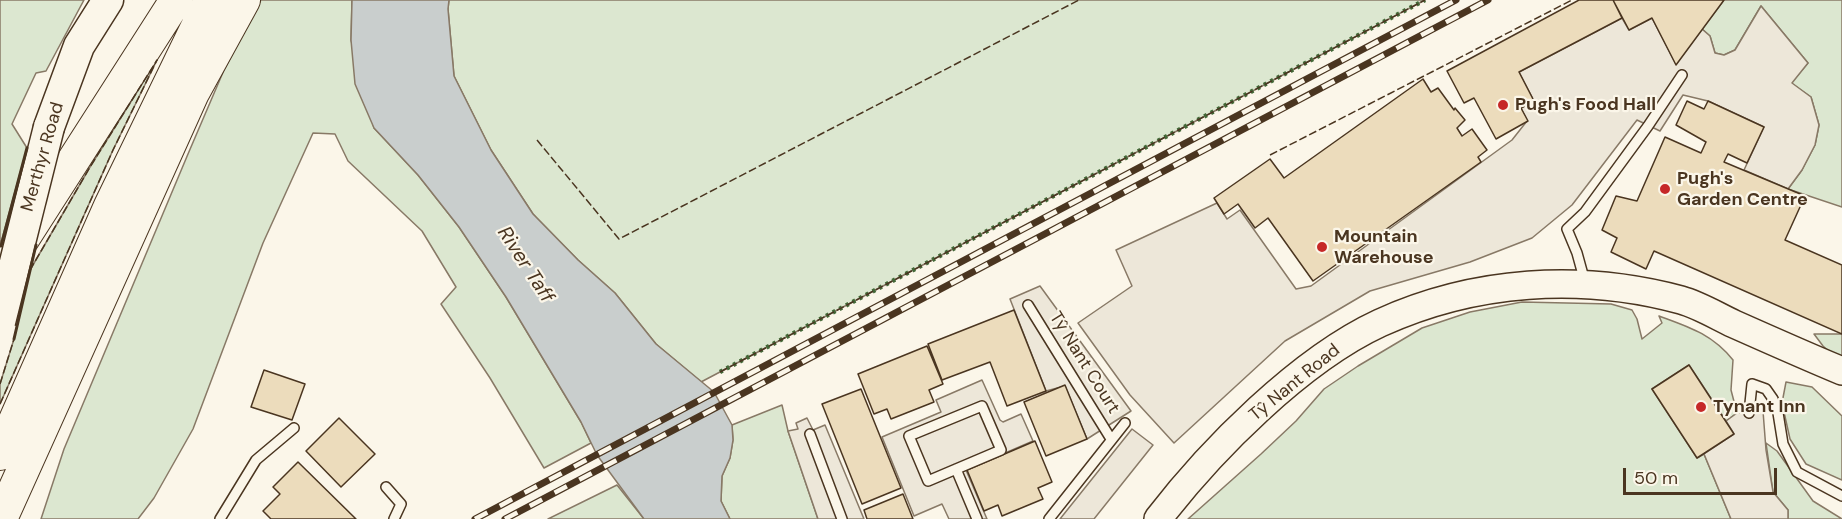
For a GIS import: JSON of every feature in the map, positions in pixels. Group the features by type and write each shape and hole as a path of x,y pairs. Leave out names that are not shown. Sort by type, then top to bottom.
{"highway":[{"path":"0,275 176,0"},
{"path":"0,453 110,206 210,0"},
{"path":"1,519 193,93 244,0"},
{"path":"26,519 57,398"}],"main road":[{"name":"Merthyr Road","path":"0,322 49,127 79,46 108,0"},
{"name":"Tŷ Nant Road","path":"1158,519 1174,497 1227,439 1324,356 1378,323 1428,303 1488,289 1529,284 1585,284 1635,289 1683,301 1842,371"}],"lane":[{"path":"1585,284 1577,253 1567,229 1585,212 1682,75"},
{"name":"Tŷ Nant Court","path":"1028,305 1111,439"},
{"path":"1749,413 1752,384 1766,389 1778,413 1783,444 1797,472 1842,496"},
{"path":"982,406 1001,450 956,469 928,481 909,436 982,406"},
{"name":"Tŷ Nant Court","path":"1049,519 1125,423"},
{"path":"220,519 256,460 294,428"},
{"path":"810,434 842,519"},
{"path":"956,469 977,519"},
{"path":"386,487 401,504 394,519"}],"green space":[{"path":"0,0 84,0 46,71 36,73 12,124 27,148 0,246"},
{"path":"261,0 352,0 351,40 374,128 418,175 459,227 506,297 581,422 591,443 544,468 490,378 441,304 456,287 422,231 348,161 335,134 313,133 263,243 193,429 154,498 138,519 41,519 64,449 188,154 224,70"},
{"path":"449,0 1425,0 701,382 656,344 615,293 578,260 533,214 491,150 454,76"},
{"path":"1724,0 1842,0 1842,207 1788,189 1802,170 1815,145 1819,125 1811,97 1791,83 1808,63 1761,6 1735,50 1724,55 1715,53 1710,36 1702,29"},
{"path":"157,60 113,150 0,404 0,384 14,339 30,270 90,167"},
{"path":"1522,302 1611,304 1632,310 1642,339 1662,323 1659,316 1699,332 1725,351 1733,360 1731,390 1737,413 1726,421 1689,365 1652,389 1697,458 1704,454 1731,519 1188,519 1296,421 1324,389 1358,366 1422,328 1470,312"},
{"path":"1814,334 1842,334 1842,363 1823,346"},
{"path":"1786,382 1812,387 1842,416 1842,480 1806,464 1790,439 1782,403"},
{"path":"782,405 788,431 818,519 730,519 721,501 722,476 730,458 733,440 732,425"},
{"path":"1766,443 1777,451 1813,501 1842,519 1788,519 1788,510 1773,492"},
{"path":"617,485 644,519 548,519"}],"shaded area":[{"path":"1761,6 1808,63 1792,83 1811,97 1819,125 1815,145 1802,170 1788,189 1744,170 1764,127 1708,101 1683,95 1660,131 1637,120 1572,205 1532,238 1470,262 1370,291 1285,341 1174,443 1130,395 1078,323 1132,286 1116,250 1217,203 1227,219 1240,210 1296,289 1311,286 1512,140 1527,121 1521,108 1534,101 1519,72 1622,18 1629,30 1652,18 1676,64 1702,29 1710,36 1715,53 1724,55 1735,50"},
{"path":"1040,286 1131,411 1087,439 1065,386 1046,391 1010,299"},
{"path":"982,380 1000,420 1003,422 1021,414 1033,441 966,470 987,519 949,519 942,504 914,516 882,437 941,412 936,400"},
{"path":"1763,411 1766,450 1773,492 1788,510 1788,519 1731,519 1704,454 1734,434 1726,421 1737,413"},
{"path":"807,418 813,430 825,425 864,519 818,519 788,431 798,429 796,423"},
{"path":"1132,429 1153,445 1094,519 1060,519"}],"water":[{"name":"River Taff","path":"352,0 449,0 454,76 491,150 533,214 578,260 615,293 656,344 714,392 732,425 733,440 730,458 722,476 721,501 730,519 644,519 597,455 581,422 506,297 459,227 418,175 374,128 355,84 351,40"}],"building":[{"path":"1579,0 1613,0 1622,18 1519,72 1534,101 1521,108 1528,121 1496,139 1474,98 1464,103 1447,71"},
{"path":"1613,0 1724,0 1676,65 1652,18 1629,30"},
{"path":"1423,79 1431,92 1438,88 1454,110 1455,108 1465,120 1457,128 1462,136 1472,129 1487,150 1478,157 1481,162 1313,281 1268,218 1255,228 1238,204 1224,214 1214,198 1270,159 1284,178"},
{"path":"1687,101 1704,109 1708,101 1764,127 1747,163 1728,154 1724,162 1805,196 1785,240 1842,265 1842,334 1654,251 1646,269 1611,252 1617,238 1602,230 1616,196 1637,201 1665,137 1701,153 1706,142 1676,125"},
{"path":"1014,310 1046,391 1007,406 990,362 942,380 928,344"},
{"path":"927,346 943,384 929,390 934,402 891,419 887,409 874,414 858,374"},
{"path":"1689,365 1734,434 1697,458 1652,389"},
{"path":"264,370 305,384 292,420 251,407"},
{"path":"1065,385 1087,439 1046,456 1024,402"},
{"path":"861,389 901,488 862,504 822,404"},
{"path":"339,418 375,454 341,487 306,451"},
{"path":"1035,441 1052,482 1038,488 1043,499 1002,516 998,505 984,511 967,470"},
{"path":"298,462 356,519 271,519 263,511 280,494 273,487"},
{"path":"903,494 913,519 867,519 864,510"}],"railway":[{"path":"475,519 1456,0"},
{"path":"505,519 1488,0"}],"hedge":[{"path":"720,372 1425,0"}],"fence":[{"path":"537,140 619,239 1079,0"},
{"path":"720,372 1425,0"},
{"path":"1270,155 1572,0"},
{"path":"0,404 113,150 157,60 90,167 30,270"},
{"path":"0,384 14,339"}],"wall":[{"path":"1,246 27,148"},
{"path":"14,339 36,245"}],"place":[{"name":"Pugh's Food Hall","path":"1503,105"},
{"name":"Pugh's Garden Centre","path":"1665,189"},
{"name":"Mountain Warehouse","path":"1322,247"},
{"name":"Tynant Inn","path":"1701,407"}]}
